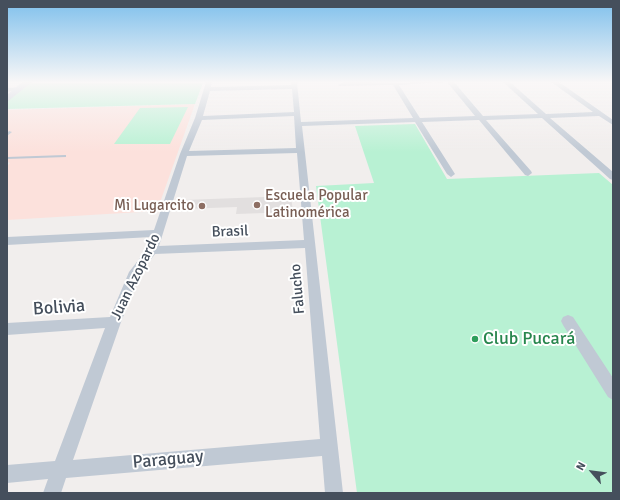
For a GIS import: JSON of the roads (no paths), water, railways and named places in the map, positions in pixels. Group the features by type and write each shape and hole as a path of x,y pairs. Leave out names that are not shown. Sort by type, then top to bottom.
{"street":[{"name":"Juan Azopardo","path":"52,493 114,322 135,272 152,250 184,154 203,105"},
{"name":"Falucho","path":"296,105 334,493"},
{"path":"408,105 451,174"},
{"path":"470,105 528,173"},
{"path":"532,105 613,177"},
{"path":"588,105 613,123"},
{"path":"199,118 417,120 600,114"},
{"path":"184,154 301,150"},
{"path":"7,241 158,233"},
{"name":"Brasil","path":"152,250 310,244"},
{"path":"568,321 613,392"},
{"name":"Bolivia","path":"7,329 114,322"},
{"name":"Paraguay","path":"7,474 60,468 329,446"}],"lane":[{"path":"7,158 65,156"}],"place":[{"name":"Escuela Popular Latinomérica","path":"257,205"},
{"name":"Mi Lugarcito","path":"202,206"},
{"name":"Club Pucará","path":"475,339"}]}
